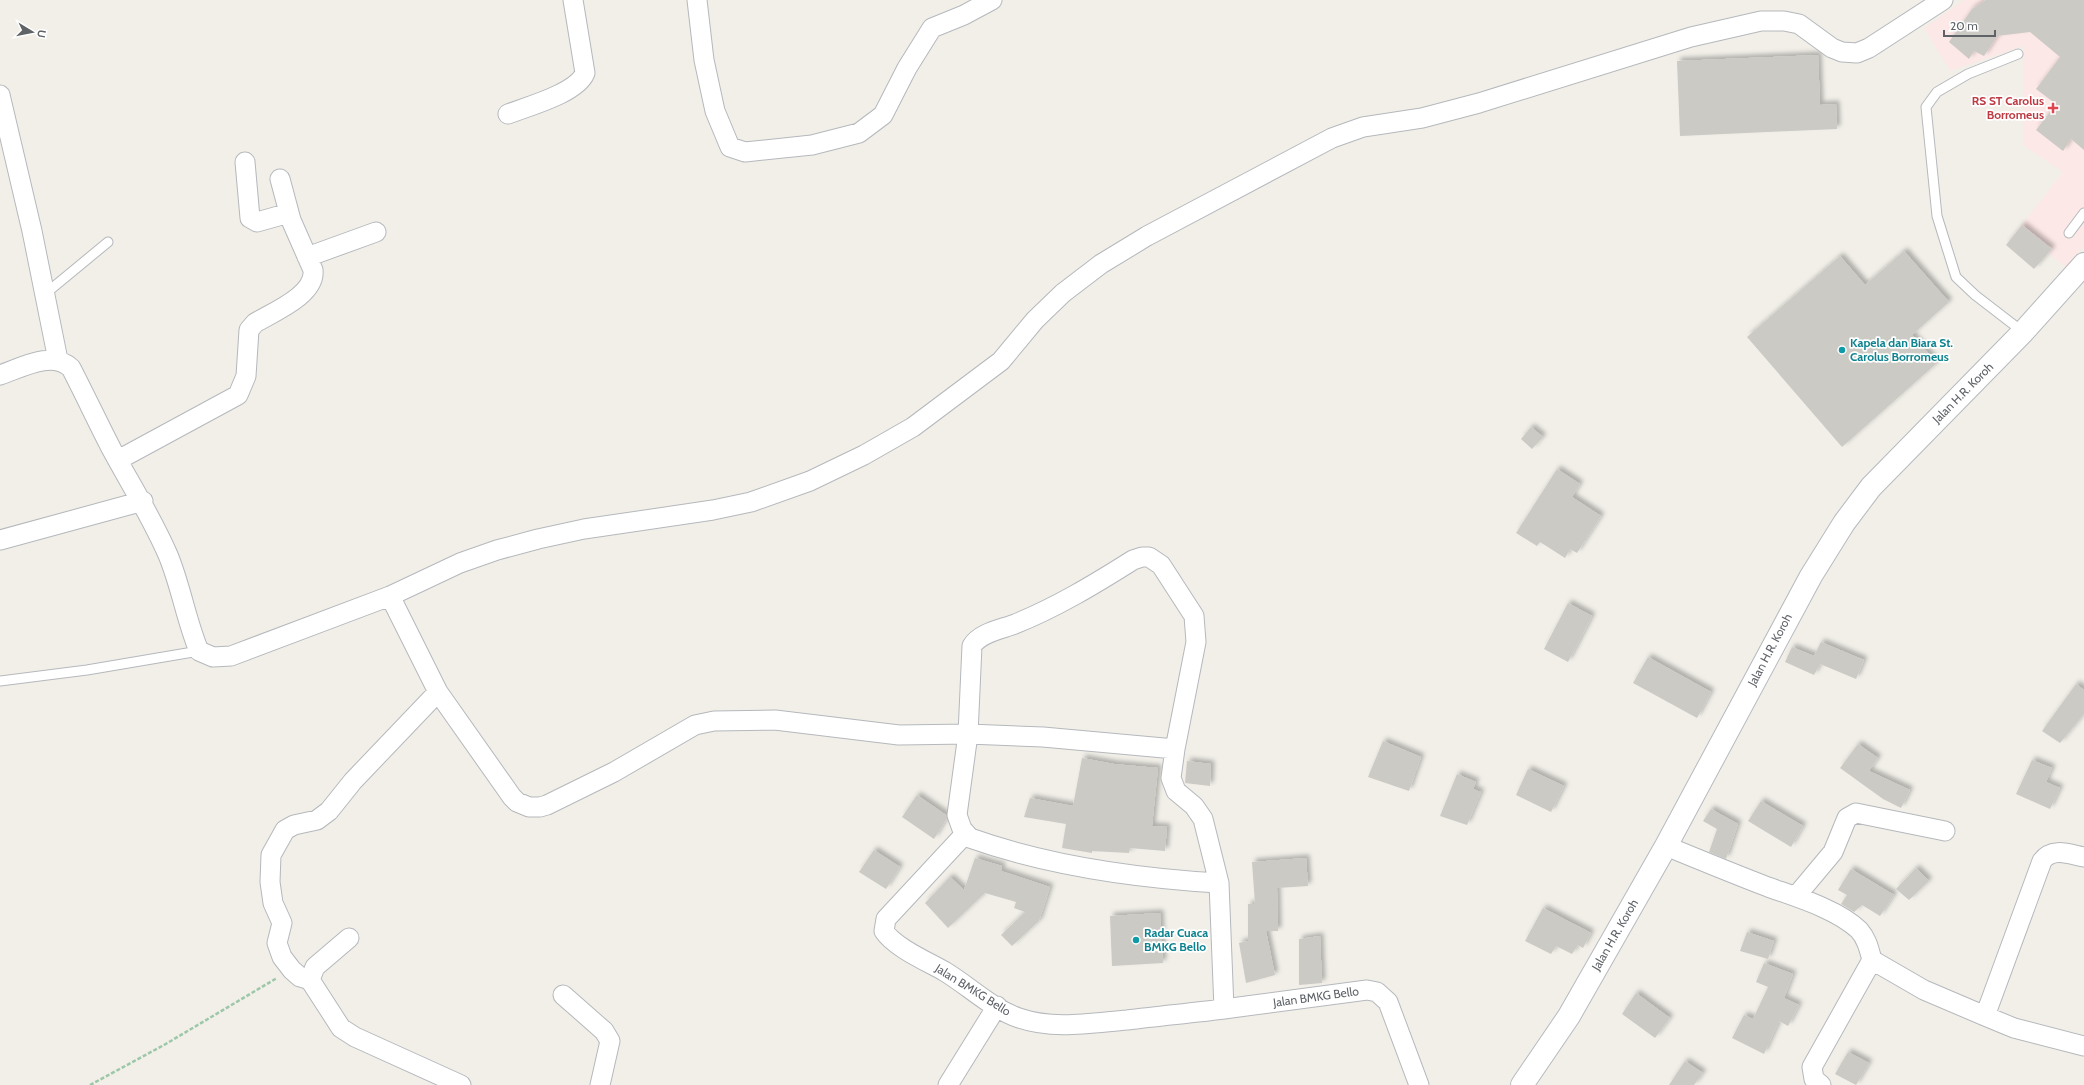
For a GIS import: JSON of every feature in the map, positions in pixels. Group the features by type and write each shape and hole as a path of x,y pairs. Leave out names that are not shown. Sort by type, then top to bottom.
{"main road":[{"name":"Jalan H.R. Koroh","path":"1522,1085 1569,1016 1666,846 1811,576 1844,523 1871,487 2023,332 2084,264"}],"street":[{"path":"508,114 572,88 582,80 585,73 573,0"},
{"path":"697,0 704,60 715,111 730,147 745,152 812,145 859,133 883,115 907,68 932,28 964,16 992,0"},
{"path":"0,375 43,361 58,360 64,362 71,368 118,460 143,501 168,555 181,590 190,626 199,651 213,657 231,656 390,596 460,563 497,550 538,539 584,530 714,510 751,502 810,481 850,462 913,427 1001,361 1036,320 1063,292 1086,274 1147,236 1332,138 1364,127 1422,118 1479,103 1691,37 1761,21 1784,21 1799,24 1832,48 1847,53 1857,53 1869,48 1943,0"},
{"path":"0,95 32,231 58,360"},
{"path":"245,162 250,218 258,222 289,213"},
{"path":"118,460 238,395 246,376 249,330 255,323 303,295 314,276 289,213 280,179"},
{"path":"307,257 376,232"},
{"path":"0,540 143,501"},
{"path":"1219,883 1135,875 1046,860 980,841 965,834 957,815 968,734 970,657 974,643 992,632 1029,618 1075,596 1133,560 1149,557 1161,565 1179,590 1194,616 1196,629 1190,679 1175,749 1171,778 1176,791 1194,806 1203,819 1219,883 1224,1010"},
{"path":"390,596 438,692 512,797 517,802 534,808 547,805 614,772 695,725 714,721 775,720 899,735 968,734 1043,737 1175,749"},
{"path":"438,692 353,781 325,815 311,822 287,828 282,833 275,846 269,867 272,897 282,922 277,943 282,957 292,970 300,977 310,980 341,1028 355,1037 461,1085"},
{"path":"1797,895 1833,852 1847,818 1856,813 1946,831"},
{"name":"Jalan BMKG Bello","path":"965,834 886,919 884,931 898,944 951,975 997,1006 1018,1018 1051,1026 1082,1024 1224,1010 1367,990 1377,992 1388,1002 1419,1085"},
{"path":"1666,846 1750,880 1797,895 1846,920 1858,929 1869,946 1872,960 1812,1067 1814,1079 1821,1085"},
{"path":"1985,1016 2042,861 2050,853 2056,852 2084,857"},
{"path":"310,980 315,968 349,938"},
{"path":"1872,960 1924,990 2014,1028 2084,1046"},
{"path":"563,996 604,1031 610,1041 600,1085"},
{"path":"948,1085 997,1006"}],"lane":[{"path":"2018,54 1968,74 1937,92 1926,107 1937,216 1956,277 1975,295 2023,332"},
{"path":"2069,233 2084,213"},
{"path":"45,294 108,242"},
{"path":"0,681 87,670 199,651"}],"path":[{"path":"90,1085 164,1045 292,970"}],"shaded area":[{"name":"RS ST Carolus Borromeus","path":"1964,0 2084,0 2084,246 2067,268 2048,253 2034,269 2006,245 2063,172 2023,145 2023,46 1950,71 1924,28"}],"building":[{"path":"1986,0 2084,0 2084,150 2071,139 2063,151 2036,130 2056,104 2036,89 2060,57 2030,32 1997,36 1984,56 1974,51 1969,59 1949,42 1972,9"},
{"path":"1818,55 1820,105 1836,104 1837,129 1680,136 1677,61"},
{"path":"2022,225 2052,249 2034,269 2006,245"},
{"name":"Kapela dan Biara St. Carolus Borromeus","path":"1904,251 1949,302 1912,335 1937,363 1842,447 1747,337 1840,256 1865,285"},
{"path":"1531,427 1543,437 1532,449 1521,439"},
{"path":"1557,469 1580,484 1572,497 1601,516 1577,553 1570,549 1565,558 1540,542 1537,546 1516,533"},
{"path":"1568,603 1592,616 1568,662 1544,649"},
{"path":"1821,642 1864,660 1856,679 1820,664 1814,675 1785,662 1792,647 1814,656"},
{"path":"1648,657 1711,692 1697,718 1633,683"},
{"path":"2076,684 2084,690 2084,714 2060,743 2042,731"},
{"path":"1383,741 1421,757 1409,791 1368,777"},
{"path":"1858,744 1878,758 1869,771 1910,790 1901,808 1883,799 1840,768"},
{"path":"1082,758 1114,764 1158,768 1152,826 1167,827 1165,851 1130,848 1129,853 1092,851 1092,853 1062,848 1066,824 1024,817 1030,798 1073,806"},
{"path":"2032,760 2052,768 2046,782 2060,788 2050,809 2016,794"},
{"path":"1187,761 1211,764 1210,786 1185,783"},
{"path":"1528,769 1564,786 1551,812 1516,795"},
{"path":"1457,774 1476,782 1473,789 1481,792 1467,825 1440,816"},
{"path":"917,795 946,815 947,818 934,839 902,817"},
{"path":"1761,801 1803,826 1791,847 1748,821"},
{"path":"1711,809 1738,824 1726,859 1709,852 1717,829 1703,821"},
{"path":"874,850 900,867 886,889 859,872"},
{"path":"975,858 1002,866 1001,871 1050,887 1039,921 1012,946 1001,935 1025,912 1014,908 1016,902 985,893 948,928 925,903 950,877 964,890"},
{"path":"1306,858 1308,886 1277,888 1278,931 1266,931 1275,975 1246,983 1239,943 1248,941 1248,904 1255,904 1252,862"},
{"path":"1916,868 1929,881 1909,900 1896,889"},
{"path":"1851,869 1894,895 1880,916 1862,905 1854,912 1841,904 1847,895 1838,890"},
{"path":"1543,908 1591,933 1583,948 1578,945 1572,954 1556,946 1551,954 1525,941"},
{"name":"Radar Cuaca BMKG Bello","path":"1160,913 1163,963 1112,966 1110,916"},
{"path":"1747,932 1774,941 1768,959 1740,951"},
{"path":"1320,936 1322,983 1299,985 1299,939"},
{"path":"1764,963 1793,974 1784,998 1799,1005 1788,1026 1779,1021 1764,1054 1732,1038 1744,1015 1753,1019 1768,987 1756,982"},
{"path":"1636,993 1670,1018 1655,1038 1622,1014"},
{"path":"1848,1052 1869,1063 1856,1085 1835,1074"},
{"path":"1685,1061 1703,1073 1694,1085 1669,1085"}],"place":[{"name":"RS ST Carolus Borromeus","path":"2053,108"},
{"name":"Kapela dan Biara St. Carolus Borromeus","path":"1842,350"},
{"name":"Radar Cuaca BMKG Bello","path":"1136,940"}]}
